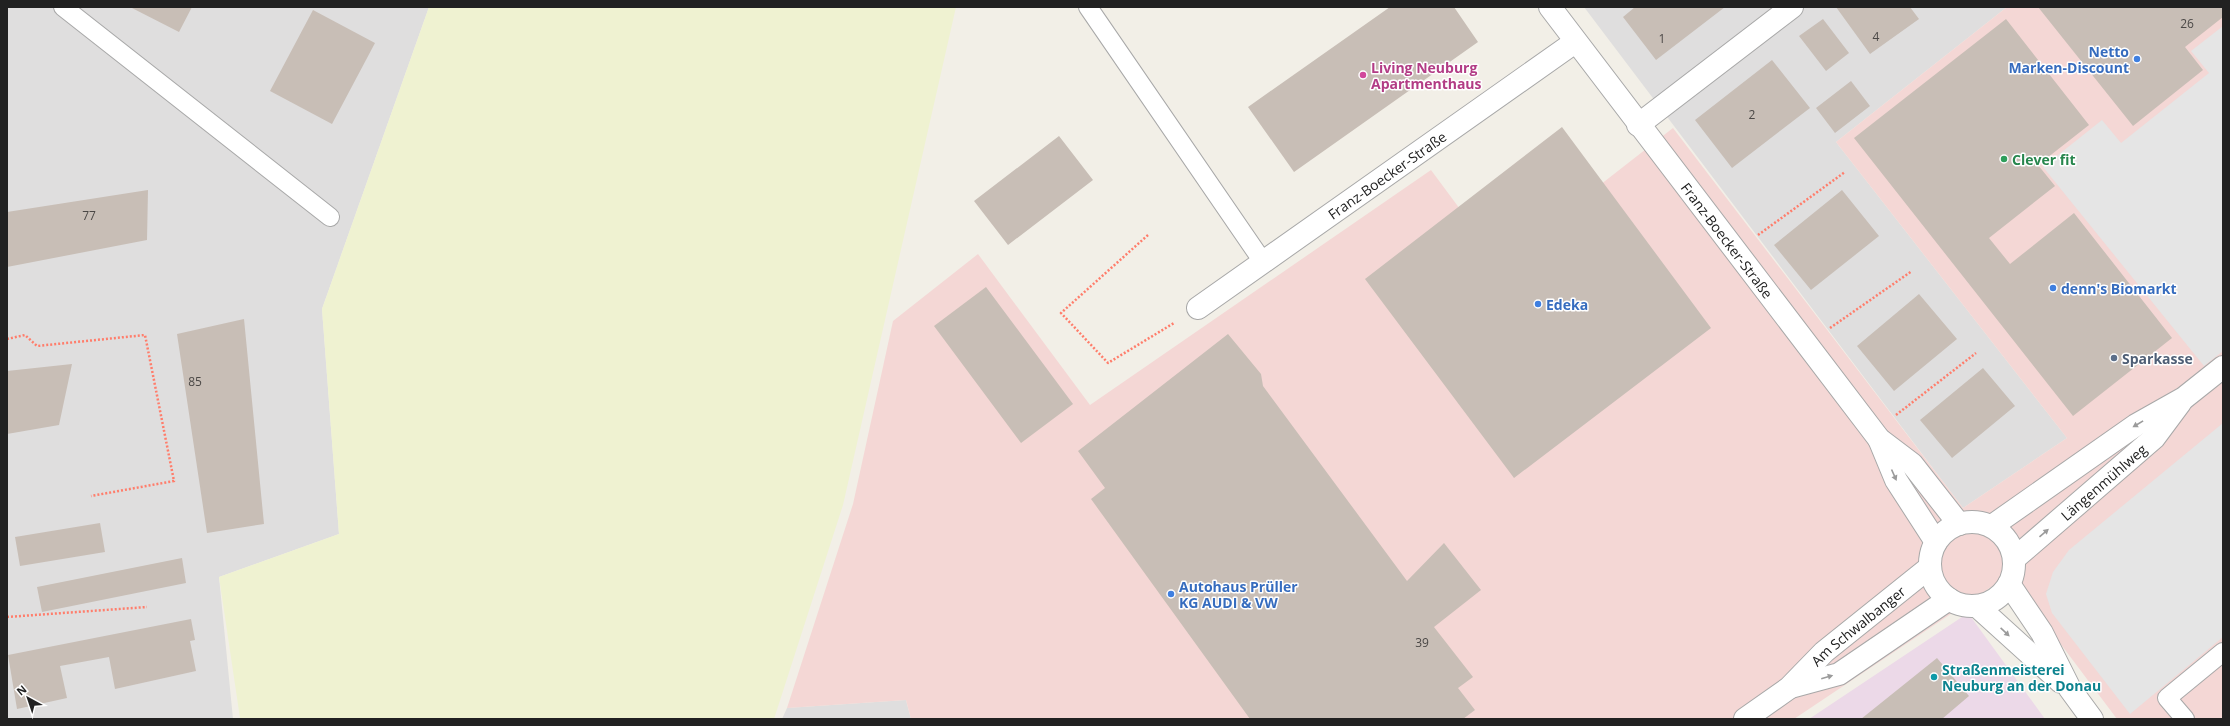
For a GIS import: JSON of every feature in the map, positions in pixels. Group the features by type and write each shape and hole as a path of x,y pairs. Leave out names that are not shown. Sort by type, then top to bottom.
{"street":[{"name":"Franz-Boecker-Straße","path":"1550,7 1638,125 1876,436 1896,480 1936,542"},
{"path":"1638,125 1792,7"},
{"name":"Franz-Boecker-Straße","path":"1198,308 1575,42"},
{"name":"Längenmühlweg","path":"1992,526 2136,425 2184,398 2223,367"},
{"name":"Längenmühlweg","path":"2014,559 2154,438 2184,398"},
{"name":"Franz-Boecker-Straße","path":"1876,436 1912,464 1959,524"},
{"path":"1970,522 1992,526 2007,540 2014,559 2014,572 2009,584 1996,599 1977,606 1966,606 1949,599 1937,589 1930,567 1930,556 1936,542 1949,528 1959,524 1970,522"},
{"name":"Am Schwalbanger","path":"1745,719 1789,688 1824,652 1930,567"},
{"path":"2009,584 2042,633 2070,689 2092,719"},
{"name":"Am Schwalbanger","path":"1789,688 1839,674 1949,599"},
{"path":"1977,606 2070,689"}],"lane":[{"path":"63,7 330,217"},
{"path":"1088,7 1263,262"},
{"path":"2185,719 2167,698 2223,652"}],"path":[{"path":"1735,252 1845,172"},
{"path":"1148,235 1061,313 1108,363 1198,308"},
{"path":"1806,344 1912,271"},
{"path":"7,339 25,335 37,346 145,335 174,481 91,496"},
{"path":"1876,436 1976,353"},
{"path":"7,617 147,607"}],"shaded area":[{"path":"7,7 429,7 322,309 339,534 219,577 233,719 7,719"},
{"path":"1584,7 2007,7 1836,142 2067,438 1963,508"},
{"path":"2007,7 2223,7 2223,719 2117,719 2009,575 1794,719 911,719 906,700 787,708 853,504 893,321 978,254 1090,405 1431,170 1500,263 1673,128 1963,508 2067,438 1836,142"},
{"path":"2223,26 2223,351 2204,366 2043,167 2102,120 2121,143 2209,73 2191,51"},
{"path":"2223,423 2223,637 2130,714 2052,613 2046,594 2053,572 2069,550"},
{"path":"1968,613 2045,719 1809,719"},
{"path":"906,700 911,719 782,719 787,708"}],"green space":[{"path":"429,7 956,7 843,505 774,719 240,718 219,577 339,534 322,309"}],"building":[{"path":"130,7 192,7 179,32"},
{"name":"Living Neuburg Apartmenthaus","path":"1390,7 1454,7 1478,42 1294,172 1248,107"},
{"path":"1635,7 1725,7 1656,60 1623,17"},
{"path":"1836,7 1910,7 1919,19 1870,54"},
{"name":"Netto Marken-Discount","path":"2038,7 2223,7 2223,17 2185,47 2203,70 2133,126"},
{"path":"313,10 375,43 332,124 270,91"},
{"path":"1823,19 1849,53 1826,71 1799,36"},
{"path":"2006,19 2089,125 2038,165 2055,186 1989,238 2010,264 2074,213 2172,338 2073,416 1854,138"},
{"path":"1772,60 1810,108 1732,168 1695,120"},
{"path":"1851,81 1870,106 1835,133 1816,108"},
{"name":"Edeka","path":"1562,127 1711,328 1514,478 1365,279"},
{"path":"1059,136 1093,180 1008,245 974,201"},
{"path":"148,190 147,240 7,267 7,212"},
{"path":"1842,190 1879,236 1811,290 1774,245"},
{"path":"986,287 1073,404 1021,443 934,326"},
{"path":"1919,294 1957,339 1894,391 1857,346"},
{"path":"244,319 264,524 207,533 177,334"},
{"path":"1228,334 1261,374 1263,386 1407,581 1444,543 1481,590 1434,627 1473,677 1458,688 1475,710 1463,719 1250,719 1091,499 1105,488 1078,451"},
{"path":"72,364 59,425 7,434 7,371"},
{"path":"1983,368 2015,406 1952,458 1920,420"},
{"path":"100,523 105,552 20,566 15,537"},
{"path":"182,558 186,583 42,612 37,587"},
{"path":"191,619 195,640 190,641 196,671 115,689 109,657 60,666 67,698 17,709 8,655"},
{"name":"Straßenmeisterei Neuburg an der Donau","path":"1937,658 1969,696 1942,719 1861,719"}],"place":[{"name":"Netto Marken-Discount","path":"2137,59"},
{"name":"Living Neuburg Apartmenthaus","path":"1363,75"},
{"name":"Clever fit","path":"2004,159"},
{"name":"denn's Biomarkt","path":"2053,288"},
{"name":"Edeka","path":"1538,304"},
{"name":"Sparkasse","path":"2114,358"},
{"name":"Autohaus Prüller KG AUDI & VW","path":"1171,594"},
{"name":"Straßenmeisterei Neuburg an der Donau","path":"1934,677"}]}
